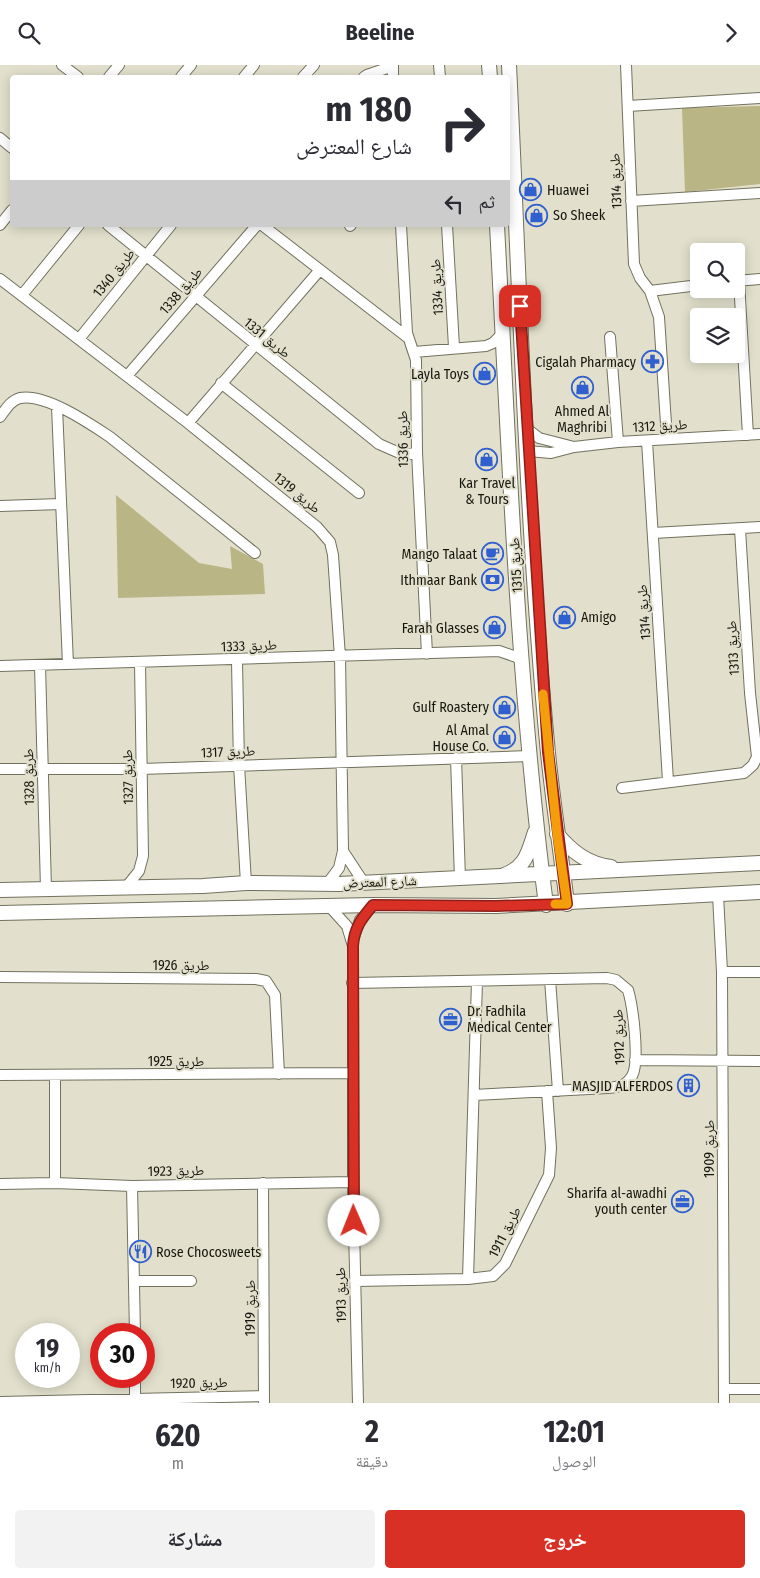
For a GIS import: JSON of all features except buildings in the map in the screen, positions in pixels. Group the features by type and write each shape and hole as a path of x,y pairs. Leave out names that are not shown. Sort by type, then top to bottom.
{"street":[{"path":"62,65 75,75"},
{"path":"183,75 191,65"},
{"path":"246,75 254,65"},
{"path":"306,75 314,65"},
{"path":"368,75 393,65"},
{"name":"طريق 1314","path":"626,65 634,264 640,278 650,291 659,317 666,439"},
{"name":"طريق 1315","path":"510,86 526,428 548,752 567,904"},
{"path":"628,105 760,99"},
{"path":"0,138 10,146"},
{"path":"631,201 760,193"},
{"path":"0,225 10,212"},
{"path":"22,295 76,227"},
{"name":"طريق 1331","path":"111,227 379,444 404,455 417,452"},
{"name":"طريق 1340","path":"79,339 169,227"},
{"name":"طريق 1338","path":"128,377 255,227"},
{"path":"264,227 319,271 408,337"},
{"name":"طريق 1336","path":"401,227 408,337 414,352 427,653"},
{"name":"طريق 1334","path":"447,227 454,347"},
{"name":"طريق 1315","path":"497,227 522,659 536,829 546,905"},
{"path":"188,423 319,271"},
{"name":"طريق 1319","path":"0,279 188,423 326,537 333,555 340,657 343,761 343,851 339,867 327,884"},
{"path":"745,280 760,279"},
{"path":"650,291 690,286"},
{"path":"739,298 748,435"},
{"path":"414,352 454,347 480,347 493,343 503,333"},
{"path":"610,337 618,442"},
{"path":"480,347 504,355"},
{"path":"221,383 359,493"},
{"path":"0,417 10,403 20,399 35,398 57,407 110,437 255,553"},
{"path":"57,407 68,664"},
{"name":"طريق 1312","path":"526,428 539,438 574,447"},
{"name":"طريق 1312","path":"528,451 551,453 574,447 618,442 760,434"},
{"name":"طريق 1314","path":"647,441 668,781"},
{"path":"510,445 528,451"},
{"path":"0,506 61,504"},
{"path":"653,533 760,527"},
{"name":"طريق 1313","path":"740,529 755,692 757,766"},
{"name":"طريق 1333","path":"498,651 521,638"},
{"name":"طريق 1333","path":"0,666 237,661 498,651 522,659"},
{"path":"237,661 239,765 246,883"},
{"name":"طريق 1327","path":"127,886 137,875 143,856 140,662"},
{"name":"طريق 1328","path":"40,665 46,889"},
{"name":"طريق 1317","path":"0,769 141,769 530,756"},
{"path":"456,758 460,879"},
{"path":"622,788 744,773 757,766"},
{"path":"497,877 516,870 524,861 536,829"},
{"path":"557,834 568,847 591,862 637,871"},
{"path":"343,851 364,883"},
{"name":"شارع المعترض","path":"0,890 127,886 203,887 246,883 364,883 637,871 760,863"},
{"name":"شارع المعترض","path":"0,913 373,905 546,905 760,892"},
{"name":"طريق 1909","path":"718,895 722,972 724,1403"},
{"name":"طريق 1913","path":"358,1403 353,1182 353,946 357,926 373,905"},
{"name":"طريق 1913","path":"329,906 347,926 353,946"},
{"path":"722,972 760,972"},
{"name":"طريق 1926","path":"0,977 261,980 270,985 275,995 279,1074"},
{"name":"طريق 1912","path":"352,983 607,978 623,984 631,999 635,1060 631,1078 621,1086 474,1095"},
{"path":"550,979 558,1091"},
{"path":"468,1279 477,981"},
{"path":"635,1060 760,1061"},
{"name":"طريق 1925","path":"0,1075 352,1073"},
{"path":"55,1183 56,1075"},
{"name":"طريق 1911","path":"355,1281 468,1279 494,1276 505,1264 549,1175 551,1148 547,1091"},
{"name":"طريق 1923","path":"0,1184 55,1183 132,1186 353,1182"},
{"name":"طريق 1919","path":"263,1183 264,1400"},
{"path":"132,1186 135,1323"},
{"path":"135,1281 191,1281"},
{"path":"135,1388 135,1398"},
{"path":"724,1389 760,1389"},
{"name":"طريق 1920","path":"0,1402 135,1398 264,1400"}],"shaded area":[{"path":"760,106 760,184 685,192 682,108"},
{"path":"116,495 199,563 232,569 230,546 263,564 265,594 118,598"}],"slow traffic":[{"path":"543,694 557,834 567,904 555,904"}],"place":[{"name":"Huawei","path":"531,190"},
{"name":"So Sheek","path":"537,215"},
{"name":"Cigalah Pharmacy","path":"652,362"},
{"name":"Layla Toys","path":"485,374"},
{"name":"Ahmed Al Maghribi","path":"582,388"},
{"name":"Kar Travel & Tours","path":"487,460"},
{"name":"Mango Talaat","path":"493,554"},
{"name":"Ithmaar Bank","path":"493,580"},
{"name":"Amigo","path":"565,617"},
{"name":"Farah Glasses","path":"495,628"},
{"name":"Gulf Roastery","path":"505,707"},
{"name":"Al Amal House Co.","path":"505,738"},
{"name":"Dr. Fadhila Medical Center","path":"451,1019"},
{"name":"MASJID ALFERDOS","path":"689,1086"},
{"name":"Sharifa al-awadhi youth center","path":"683,1201"},
{"name":"Rose Chocosweets","path":"140,1252"}],"route":[{"path":"354,1221 352,1145 353,939 360,920 373,905 496,906 567,904 548,752 539,641 520,306"}]}
